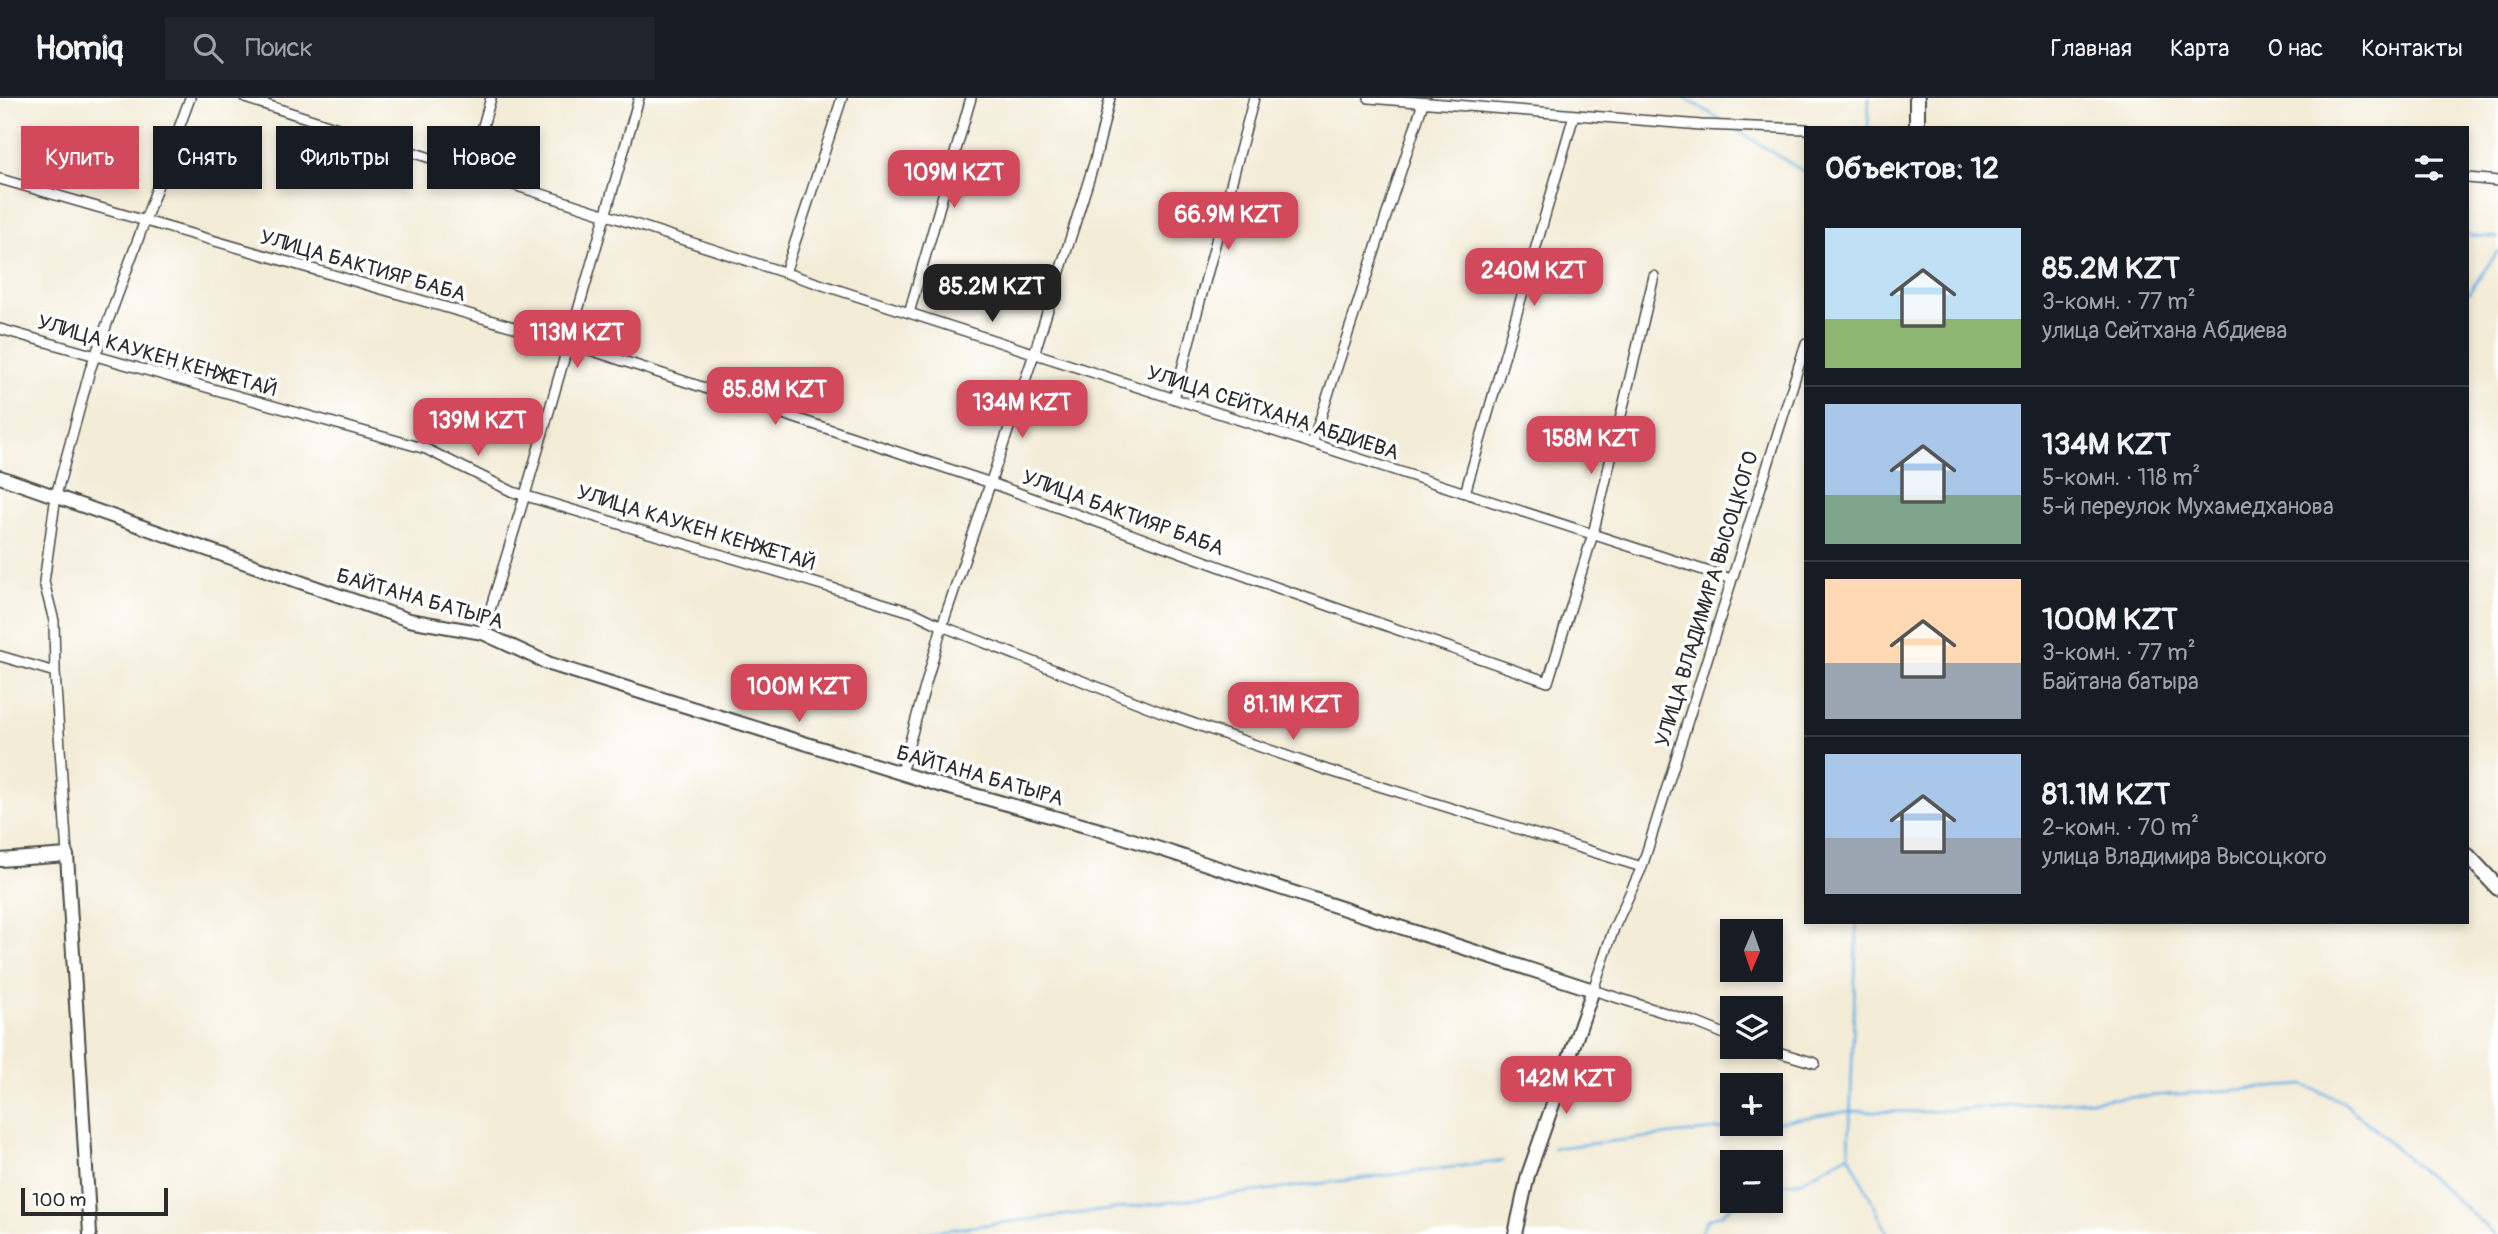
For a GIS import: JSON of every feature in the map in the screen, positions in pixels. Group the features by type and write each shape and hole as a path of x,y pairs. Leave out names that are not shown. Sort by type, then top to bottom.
{"main road":[{"path":"1917,98 1917,126"},
{"path":"2469,857 2498,888"}],"street":[{"path":"90,1234 54,621 44,582 57,495 95,358 190,98"},
{"name":"УЛИЦА СЕЙТХАНА АБДИЕВА","path":"245,98 427,157"},
{"path":"483,126 491,98"},
{"path":"483,633 639,98"},
{"path":"785,273 842,98"},
{"path":"909,313 971,98"},
{"path":"901,773 942,626 1034,354 1095,160 1110,98"},
{"path":"1174,399 1254,98"},
{"path":"1368,98 1701,125 1804,129"},
{"path":"1312,444 1423,103"},
{"path":"1465,493 1574,115"},
{"name":"УЛИЦА БАКТИЯР БАБА","path":"0,178 569,343 991,483 1281,589 1548,682 1593,534"},
{"path":"2469,178 2498,181"},
{"name":"УЛИЦА СЕЙТХАНА АБДИЕВА","path":"526,189 1731,579"},
{"path":"1593,534 1654,276"},
{"name":"УЛИЦА КАУКЕН КЕНЖЕТАЙ","path":"0,329 95,358 426,449 513,492 915,612 942,626"},
{"name":"УЛИЦА ВЛАДИМИРА ВЫСОЦКОГО","path":"1593,990 1614,928 1642,867 1804,349"},
{"name":"БАЙТАНА БАТЫРА","path":"0,477 409,620 483,633 550,664 901,773 1114,834 1593,990"},
{"path":"942,626 1169,715 1349,777 1642,867"},
{"path":"0,656 55,672"},
{"path":"0,860 67,855"},
{"path":"1515,1234 1528,1175 1593,990 1720,1032"},
{"path":"1783,1054 1815,1063"}],"waterway":[{"path":"1685,98 1726,123"},
{"path":"1868,126 1869,98"},
{"path":"1737,130 1804,172"},
{"path":"2469,235 2498,238"},
{"path":"2469,293 2498,251"},
{"path":"1857,924 1849,1154 1888,1234"},
{"path":"1783,1121 1850,1111 1925,1112 2304,1085 2342,1101 2495,1234"},
{"path":"1553,1148 1720,1129"},
{"path":"1783,1184 1802,1181 1849,1154"},
{"path":"912,1234 1503,1161"},
{"path":"1700,1234 1707,1220 1723,1213"}]}
